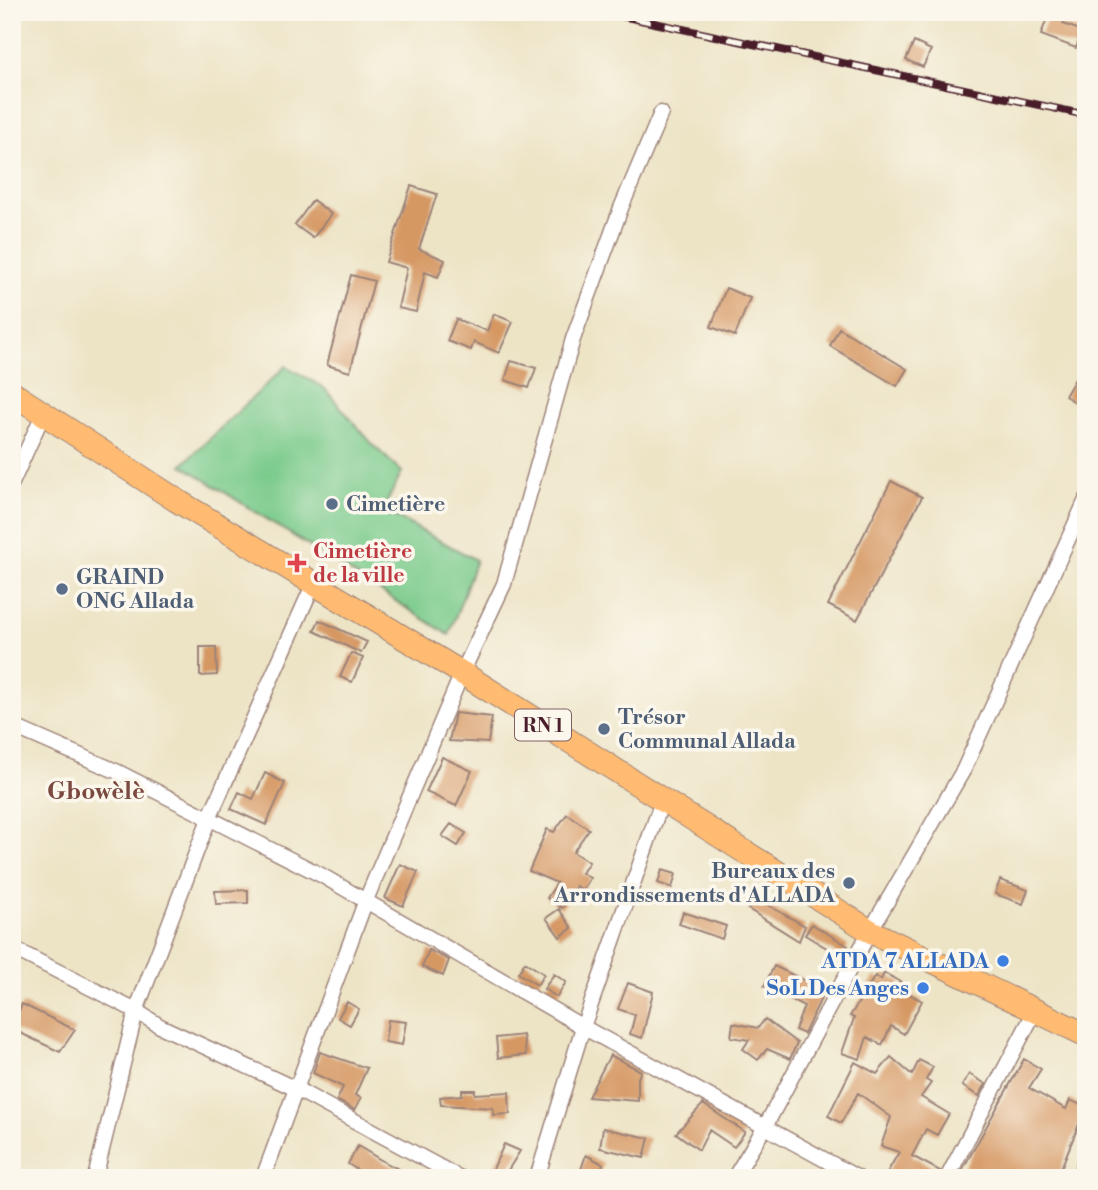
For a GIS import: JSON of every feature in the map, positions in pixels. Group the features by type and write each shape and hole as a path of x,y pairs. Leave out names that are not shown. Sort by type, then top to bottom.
{"main road":[{"name":"RN 1","path":"12,393 313,586 463,673 870,931 1086,1035"}],"street":[{"path":"263,1178 366,900 504,584 573,339 621,208 661,113"},
{"path":"12,483 44,412"},
{"path":"734,1178 766,1125 870,931 964,769 1086,500"},
{"path":"95,1178 136,1011 210,816 313,586"},
{"path":"12,726 210,816 366,900 583,1027 766,1125 858,1178"},
{"path":"537,1178 583,1027 662,801"},
{"path":"12,948 136,1011 159,1027 296,1089 460,1178"},
{"path":"947,1178 1035,1011"},
{"path":"1078,1178 1086,1161"}],"green space":[{"path":"286,366 324,388 375,447 402,472 383,510 476,560 449,635 182,465"}],"building":[{"path":"1049,12 1067,12 1063,24 1083,31 1076,48 1041,35"},
{"path":"914,42 931,50 923,67 906,60"},
{"path":"411,186 437,194 419,249 445,260 438,277 425,272 416,312 398,308 407,268 386,262"},
{"path":"313,200 331,214 313,238 295,225"},
{"path":"351,275 374,281 350,372 327,365"},
{"path":"726,288 750,298 735,336 711,327"},
{"path":"494,314 513,322 499,353 474,342 471,350 447,341 456,319 487,331"},
{"path":"839,328 907,369 897,386 830,346"},
{"path":"511,361 536,368 529,388 505,380"},
{"path":"1075,379 1086,385 1086,409 1065,396"},
{"path":"891,481 922,497 857,620 828,605"},
{"path":"319,620 367,642 361,653 314,631"},
{"path":"200,647 216,647 217,675 200,676"},
{"path":"351,653 363,658 352,682 340,677"},
{"path":"455,713 492,717 488,743 449,741"},
{"path":"442,757 472,771 456,806 426,792"},
{"path":"265,773 285,783 266,825 231,809 239,792 253,799"},
{"path":"567,814 589,829 573,852 589,862 582,873 590,878 583,890 576,886 562,908 547,898 557,883 529,871 547,829 554,832"},
{"path":"451,824 466,833 458,846 442,836"},
{"path":"400,864 418,872 403,906 385,898"},
{"path":"662,870 676,874 672,888 658,883"},
{"path":"1000,880 1028,890 1023,904 995,894"},
{"path":"248,890 248,903 216,904 215,891"},
{"path":"755,898 805,926 799,941 748,909"},
{"path":"559,909 572,928 560,937 546,918"},
{"path":"683,912 726,926 722,939 679,924"},
{"path":"812,924 848,946 842,957 805,935"},
{"path":"429,950 449,960 443,976 422,967"},
{"path":"525,962 544,974 537,985 518,973"},
{"path":"774,966 816,986 818,981 827,986 804,1034 795,1030 804,1006 764,986"},
{"path":"884,973 901,982 899,988 922,1001 904,1034 891,1026 882,1045 867,1037 860,1059 842,1053 854,1018 850,1016 875,976 881,980"},
{"path":"554,974 566,982 557,997 544,989"},
{"path":"628,983 653,992 642,1038 630,1034 635,1015 618,1009"},
{"path":"347,1002 359,1009 350,1025 338,1018"},
{"path":"22,1004 75,1030 60,1052 12,1029 12,1005 20,1009"},
{"path":"765,1019 797,1043 790,1059 767,1049 758,1060 743,1049 749,1040 731,1037 733,1023 758,1028"},
{"path":"388,1020 406,1022 402,1045 385,1042"},
{"path":"523,1035 526,1055 498,1058 496,1038"},
{"path":"320,1052 367,1068 355,1095 361,1098 355,1110 337,1100 343,1087 313,1073"},
{"path":"610,1055 641,1071 638,1078 638,1101 588,1097"},
{"path":"891,1057 912,1075 919,1060 933,1067 926,1080 931,1083 921,1097 949,1114 937,1135 926,1129 912,1156 940,1171 937,1178 900,1178 888,1171 899,1152 881,1146 891,1117 858,1093 841,1123 828,1116 855,1062 877,1074"},
{"path":"1024,1059 1041,1069 1029,1088 1066,1109 1070,1100 1086,1107 1057,1178 966,1178 960,1174"},
{"path":"969,1074 986,1084 979,1096 962,1086"},
{"path":"462,1090 475,1090 475,1094 509,1092 510,1114 493,1115 493,1108 441,1105 440,1097 462,1095"},
{"path":"703,1104 745,1132 734,1147 709,1130 699,1150 676,1133"},
{"path":"603,1128 649,1138 644,1158 600,1148"},
{"path":"504,1144 520,1151 503,1178 489,1178"},
{"path":"358,1146 417,1178 353,1178 359,1171 348,1164"},
{"path":"586,1155 603,1164 598,1178 578,1178"}],"railway":[{"path":"603,12 1086,115"}],"place":[{"name":"Cimetière","path":"332,504"},
{"name":"Cimetière de la ville","path":"297,563"},
{"name":"GRAIND ONG Allada","path":"62,589"},
{"name":"Trésor Communal Allada","path":"604,729"},
{"name":"Bureaux des Arrondissements d'ALLADA","path":"849,883"},
{"name":"ATDA 7 ALLADA","path":"1003,961"},
{"name":"SoL Des Anges","path":"923,988"}],"district":[{"name":"Gbowèlè","path":"96,791"}]}
